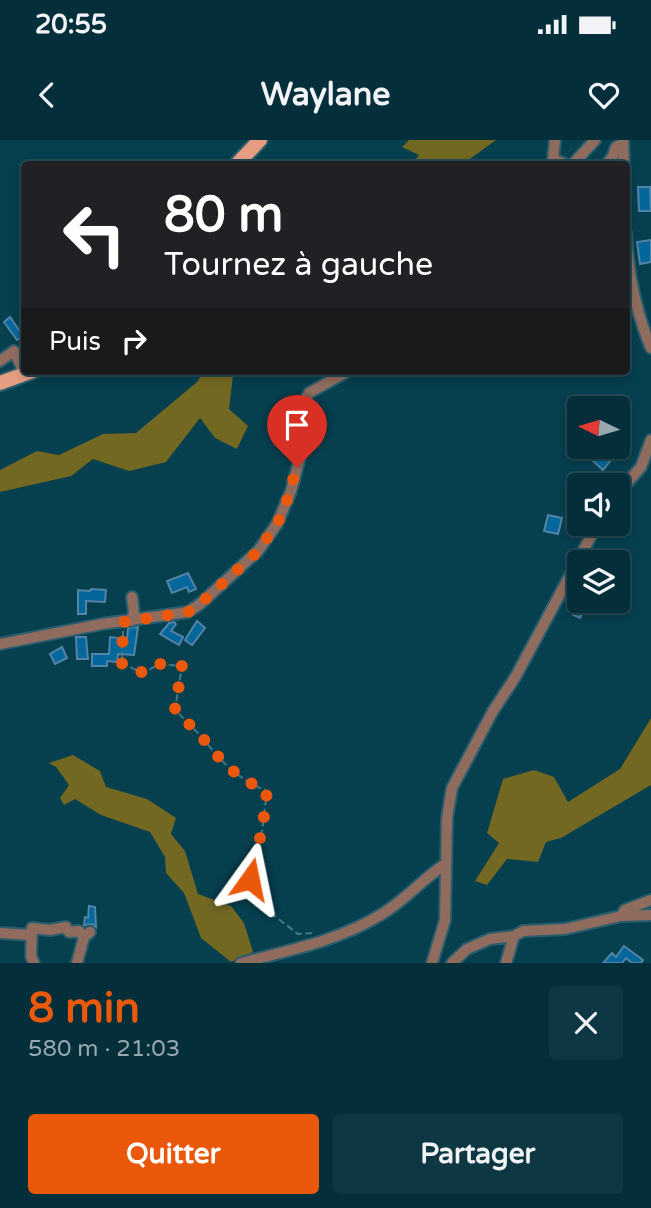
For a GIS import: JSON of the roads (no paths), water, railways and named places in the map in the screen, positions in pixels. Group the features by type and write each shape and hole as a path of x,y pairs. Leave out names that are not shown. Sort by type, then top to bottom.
{"main road":[{"path":"240,161 260,140"},
{"path":"0,383 21,375"}],"street":[{"path":"555,140 553,159 558,161"},
{"path":"576,161 595,140"},
{"path":"609,161 616,147 623,141"},
{"path":"623,141 624,161"},
{"path":"630,276 636,309 651,348"},
{"path":"0,361 14,351 21,361"},
{"path":"180,625 188,612 258,551 277,524 291,491 302,450 302,413 305,398 341,375"},
{"path":"630,480 641,467 651,440"},
{"path":"432,963 445,920 449,801 456,777 516,676 591,536"},
{"path":"127,622 134,613 132,597"},
{"path":"0,644 188,612"},
{"path":"241,963 320,942 380,916 445,864"},
{"path":"621,916 625,910 651,900"},
{"path":"452,963 463,951 490,939 523,932 556,931 621,916 651,915"},
{"path":"34,963 31,956 32,928 50,930 66,927 69,932 87,934 77,963"},
{"path":"0,933 31,935"},
{"path":"506,963 514,936"}]}
